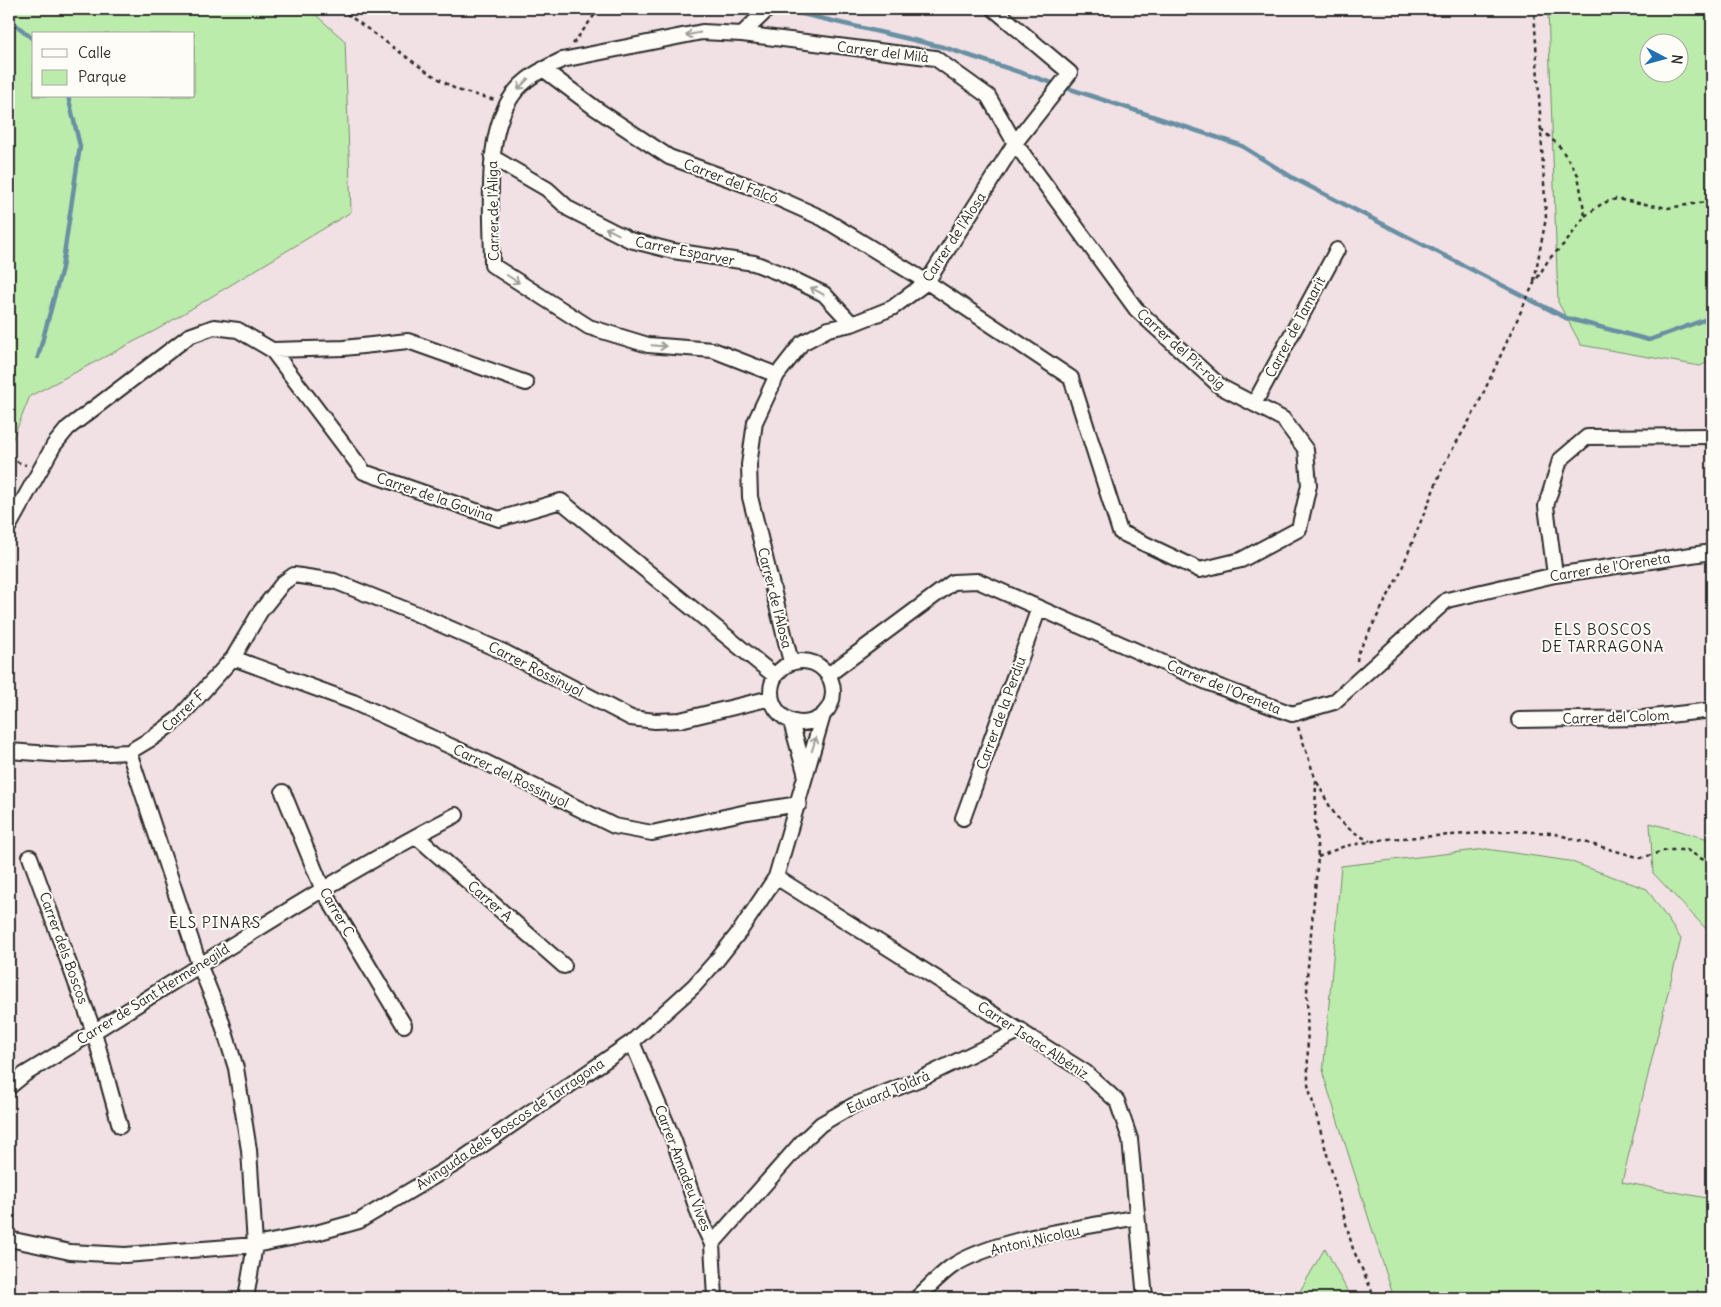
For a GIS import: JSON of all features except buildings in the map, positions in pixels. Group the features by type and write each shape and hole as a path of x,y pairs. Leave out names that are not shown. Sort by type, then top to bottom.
{"street":[{"name":"Carrer de l'Alosa","path":"791,662 750,497 749,465 755,422 777,375 802,343 828,329 852,324 892,308 927,282 1015,143 1068,75 994,9"},
{"path":"742,34 765,11"},
{"name":"Carrer de l'Àliga","path":"742,34 702,32 562,60 527,79 511,96 496,133 492,157 492,265 589,327 648,345 713,350 777,375"},
{"name":"Carrer del Milà","path":"742,34 935,58 988,96 1015,143"},
{"name":"Carrer del Falcó","path":"543,69 596,108 669,157 757,189 822,218 927,282"},
{"name":"Carrer del Pit-roig","path":"927,282 1071,378 1120,532 1200,570 1241,560 1299,529 1309,485 1306,450 1283,419 1220,387 1136,309 1015,143"},
{"name":"Carrer Esparver","path":"492,157 547,189 569,208 630,240 673,251 754,264 782,274 824,294 852,324"},
{"name":"Carrer de Tamarit","path":"1254,404 1337,250"},
{"name":"Carrer de la Gavina","path":"9,526 54,445 68,428 189,336 214,327 238,330 272,350 364,472 499,519 561,501 775,676"},
{"path":"272,350 344,348 408,341 526,383"},
{"path":"1555,575 1546,506 1560,460 1586,437 1712,436"},
{"name":"Carrer de l'Oreneta","path":"828,675 953,582 978,581 1209,683 1292,714 1334,702 1356,680 1447,600 1555,575 1712,552"},
{"name":"Carrer F","path":"9,751 64,755 129,752 154,737 179,718 234,658 260,612 282,582 294,575 305,575"},
{"name":"Carrer Rossinyol","path":"305,575 334,581 462,633 506,653 631,718 655,722 680,720 771,698"},
{"name":"Carrer de la Perdiu","path":"963,818 1039,608"},
{"name":"Carrer del Rossinyol","path":"234,658 353,702 481,760 614,826 652,833 747,812 799,804"},
{"path":"791,662 811,662 821,667 833,685 830,707 813,722 791,722 775,708 771,698 771,687 775,676 791,662"},
{"name":"Carrer del Colom","path":"1519,720 1643,718 1712,710"},
{"name":"Avinguda dels Boscos de Tarragona","path":"9,1239 70,1252 125,1255 255,1245 316,1234 359,1221 455,1164 632,1042 694,986 717,960 740,931 776,877 799,804 805,773 823,715"},
{"path":"791,722 805,773"},
{"path":"129,752 199,964 220,1016 236,1068 249,1150 255,1245 246,1298"},
{"name":"Carrer C","path":"283,792 323,890 404,1025"},
{"name":"Carrer de Sant Hermenegild","path":"9,1086 24,1074 94,1032 199,964 416,836 456,815"},
{"name":"Carrer A","path":"416,836 564,966"},
{"name":"Carrer dels Boscos","path":"30,857 94,1032 120,1126"},
{"name":"Carrer Isaac Albéniz","path":"776,877 1085,1072 1117,1102 1130,1138 1144,1298"},
{"name":"Eduard Toldrà","path":"712,1244 803,1141 821,1124 854,1105 922,1078 1021,1030"},
{"name":"Carrer Amadeu Vives","path":"632,1042 674,1141 701,1221 712,1244 715,1298"},
{"name":"Antoni Nicolau","path":"917,1298 951,1267 975,1254 1008,1244 1137,1218"}],"path":[{"path":"340,9 426,71 457,90 508,104"},
{"path":"562,60 599,9"},
{"path":"1533,285 1546,218 1534,9"},
{"path":"1540,128 1560,146 1578,175 1585,216"},
{"path":"1356,680 1358,653 1400,573 1444,464 1476,409 1533,285 1549,259 1567,241 1585,216 1603,203 1616,199 1668,208 1712,202"},
{"path":"9,460 41,468"},
{"path":"1292,714 1301,732 1316,781 1336,818 1350,831 1371,842"},
{"path":"1316,781 1315,821 1318,857 1308,977 1308,1085 1353,1249 1375,1298"},
{"path":"1318,857 1345,846 1371,842 1514,831 1552,833 1642,858 1667,850 1687,850 1712,865"}],"green space":[{"path":"9,9 309,9 345,41 351,212 158,329 30,396 9,448"},
{"path":"1548,9 1712,9 1712,360 1700,366 1581,345 1558,302"},
{"path":"1650,823 1712,840 1712,935 1653,873"},
{"path":"1486,849 1569,861 1647,889 1681,939 1622,1182 1712,1199 1712,1298 1394,1298 1323,1074 1341,866"},
{"path":"1325,1248 1351,1298 1296,1298"}],"waterway":[{"path":"781,9 943,47 1240,145 1293,178 1566,318 1649,340 1712,317"},
{"path":"9,19 32,38"},
{"path":"38,357 62,268 80,146 68,98"}],"district":[{"name":"ELS BOSCOS DE TARRAGONA","path":"1603,638"},
{"name":"ELS PINARS","path":"215,923"}]}
